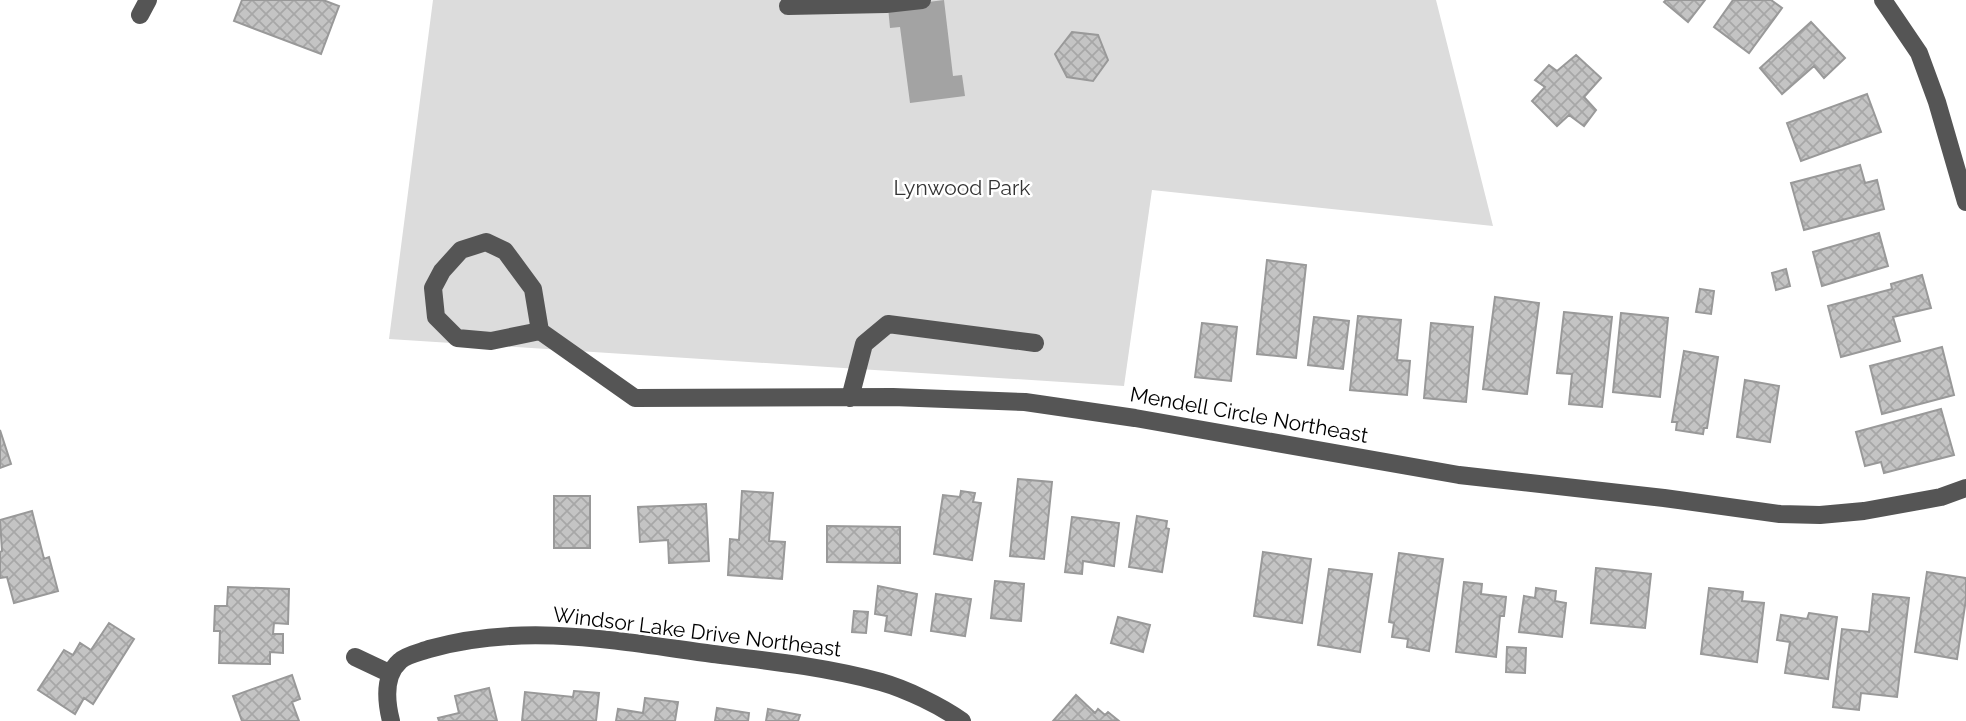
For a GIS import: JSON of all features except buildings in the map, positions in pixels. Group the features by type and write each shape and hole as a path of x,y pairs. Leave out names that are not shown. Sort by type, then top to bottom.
{"street":[{"path":"788,6 886,4 922,0"},
{"path":"1883,0 1919,53 1937,102 1966,202"},
{"path":"486,242 505,251 533,289 540,331 491,341 457,338 436,317 433,288 442,271 461,250 486,242"},
{"path":"850,397 864,344 888,324 1035,343"},
{"name":"Mendell Circle Northeast","path":"540,331 635,398 850,397 1025,402 1135,418 1459,475 1780,514 1820,515 1864,511 1941,497 1966,488"},
{"name":"Windsor Lake Drive Northeast","path":"390,674 401,660 455,642 524,634 595,638 834,670 884,683 962,721"},
{"path":"355,657 390,674 386,691 390,721"}],"green space":[{"name":"Lynwood Park","path":"433,0 1436,0 1493,226 1152,190 1124,386 389,339"}],"shaded area":[{"path":"944,0 953,76 962,75 965,96 910,103 900,27 890,28 888,7"}]}
